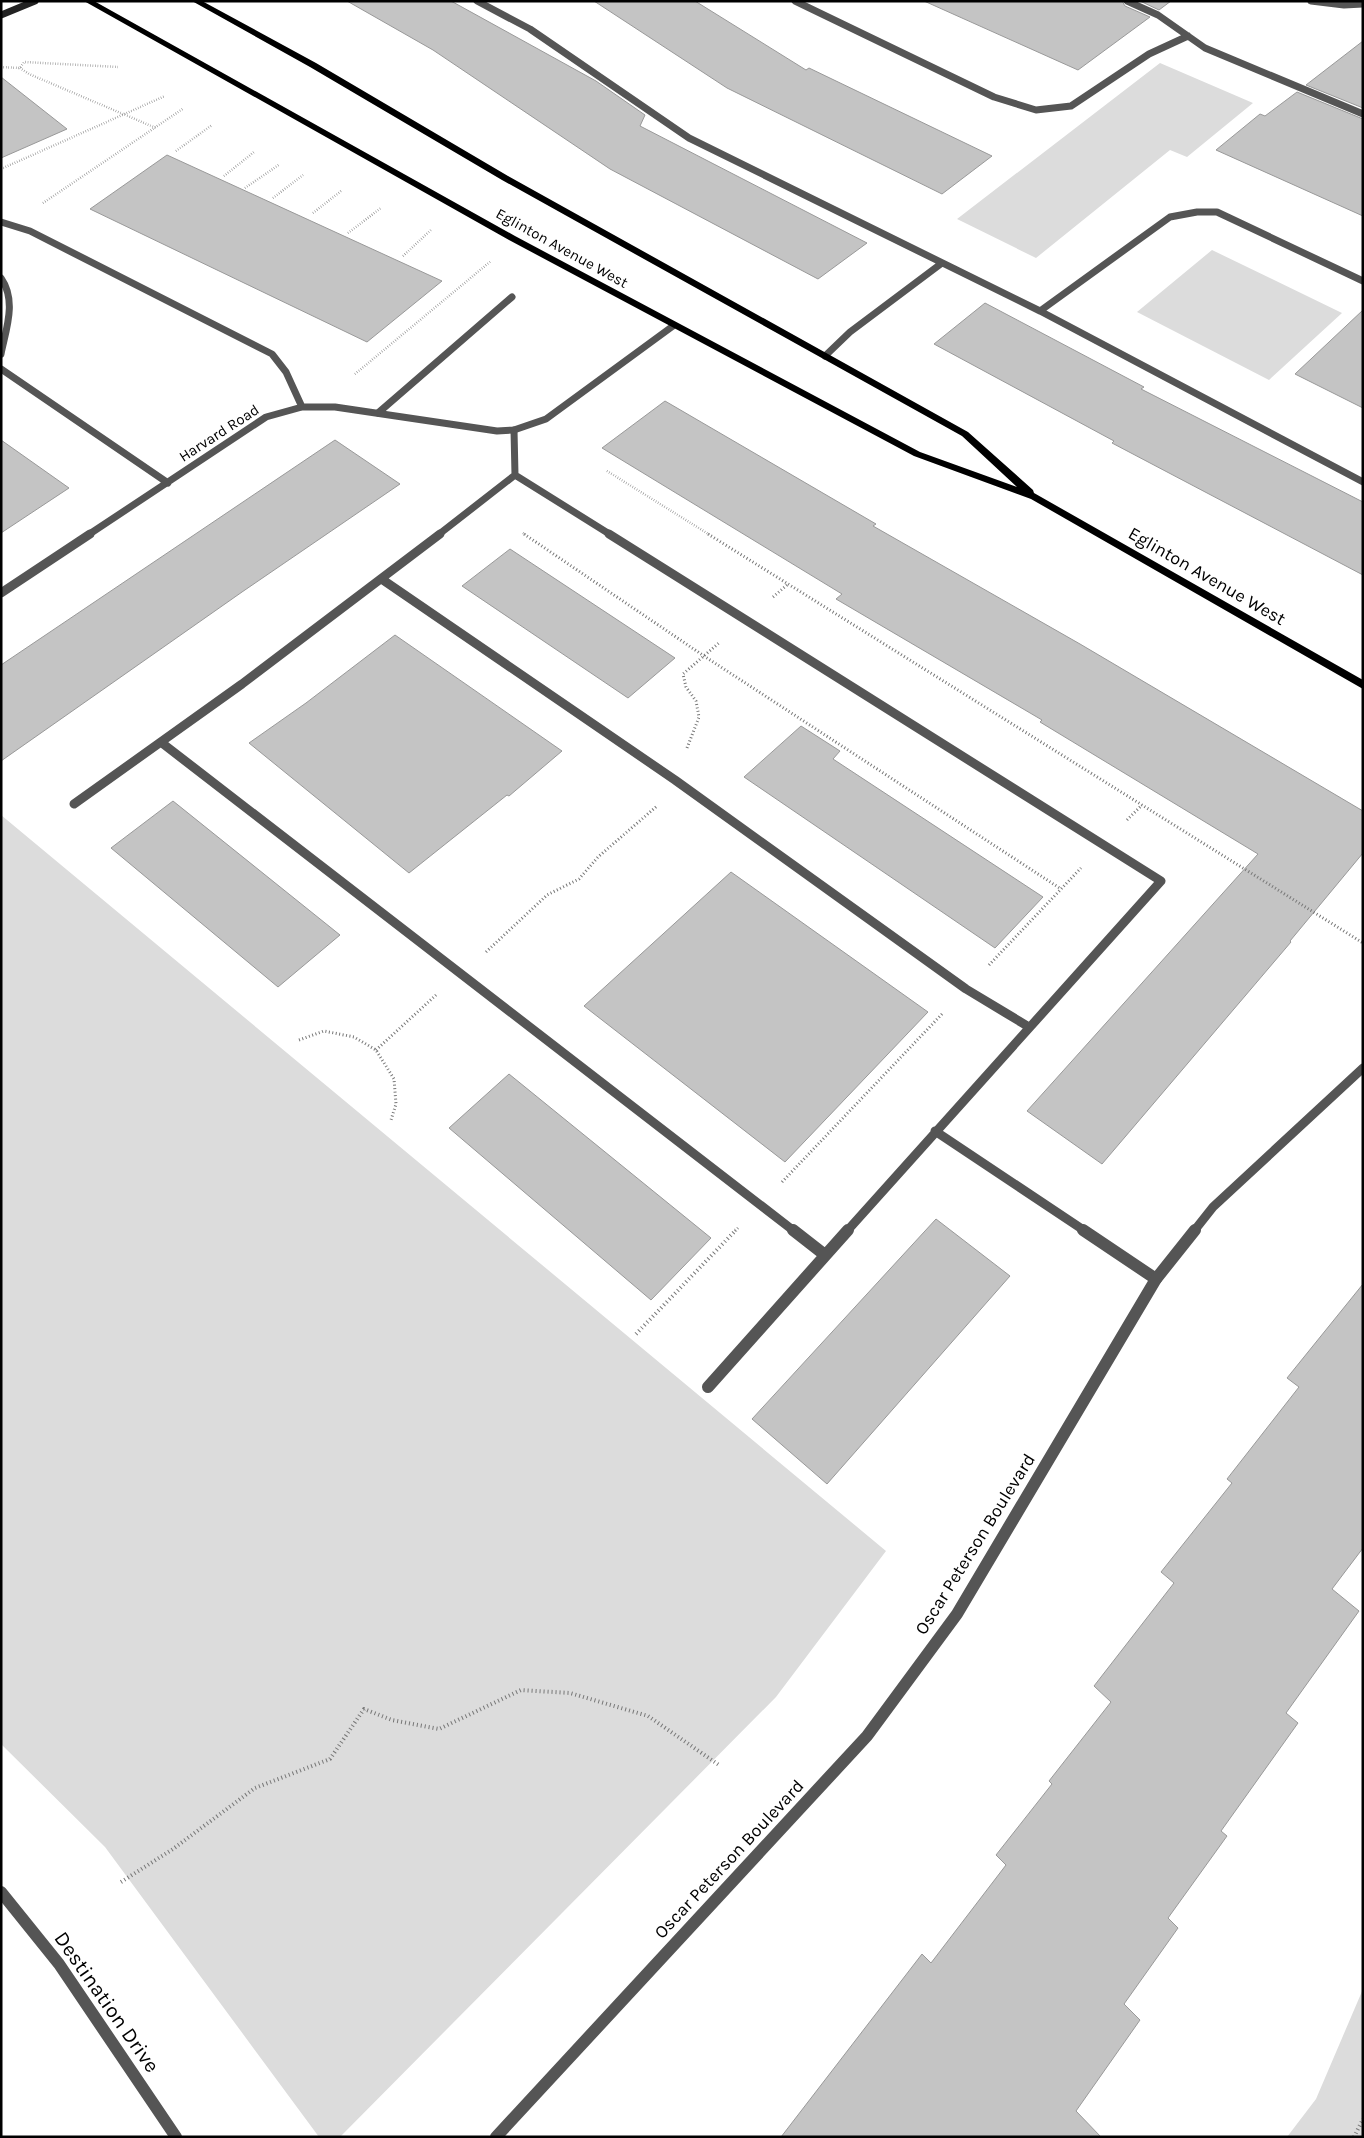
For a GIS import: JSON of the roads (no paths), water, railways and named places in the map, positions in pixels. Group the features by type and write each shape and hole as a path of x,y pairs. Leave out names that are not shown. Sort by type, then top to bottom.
{"main road":[{"path":"1,15 35,1"},
{"name":"Eglinton Avenue West","path":"88,1 328,137 673,326 917,454 1035,497 1363,685"},
{"name":"Eglinton Avenue West","path":"196,1 314,65 505,178 965,434 1035,497"}],"street":[{"path":"478,1 530,29 689,138 1040,311 1363,482"},
{"path":"795,1 994,97 1036,110 1071,106 1149,54 1188,36"},
{"path":"1127,1 1158,15 1205,48 1363,114"},
{"path":"1311,1 1344,5 1363,4"},
{"path":"1040,311 1170,217 1197,212 1217,212 1363,280"},
{"path":"1,222 30,230 272,354 280,361 286,371 302,407"},
{"path":"825,356 850,332 942,263"},
{"path":"1,278 9,288 9,306 1,354"},
{"path":"378,413 512,297"},
{"name":"Harvard Road","path":"1,593 266,417 302,407 335,407 476,428 514,430 536,424 546,418 673,326"},
{"path":"1,369 168,483"},
{"path":"514,430 515,475"},
{"path":"74,804 162,743 383,580 515,475"},
{"path":"515,475 1161,880 708,1386"},
{"path":"383,580 675,780 966,989 1029,1027"},
{"path":"162,743 825,1255"},
{"name":"Oscar Peterson Boulevard","path":"496,2137 867,1736 957,1614 1156,1279 1213,1208 1363,1068"},
{"path":"935,1131 1156,1279"},
{"name":"Destination Drive","path":"1,1892 59,1964 176,2137"}]}
